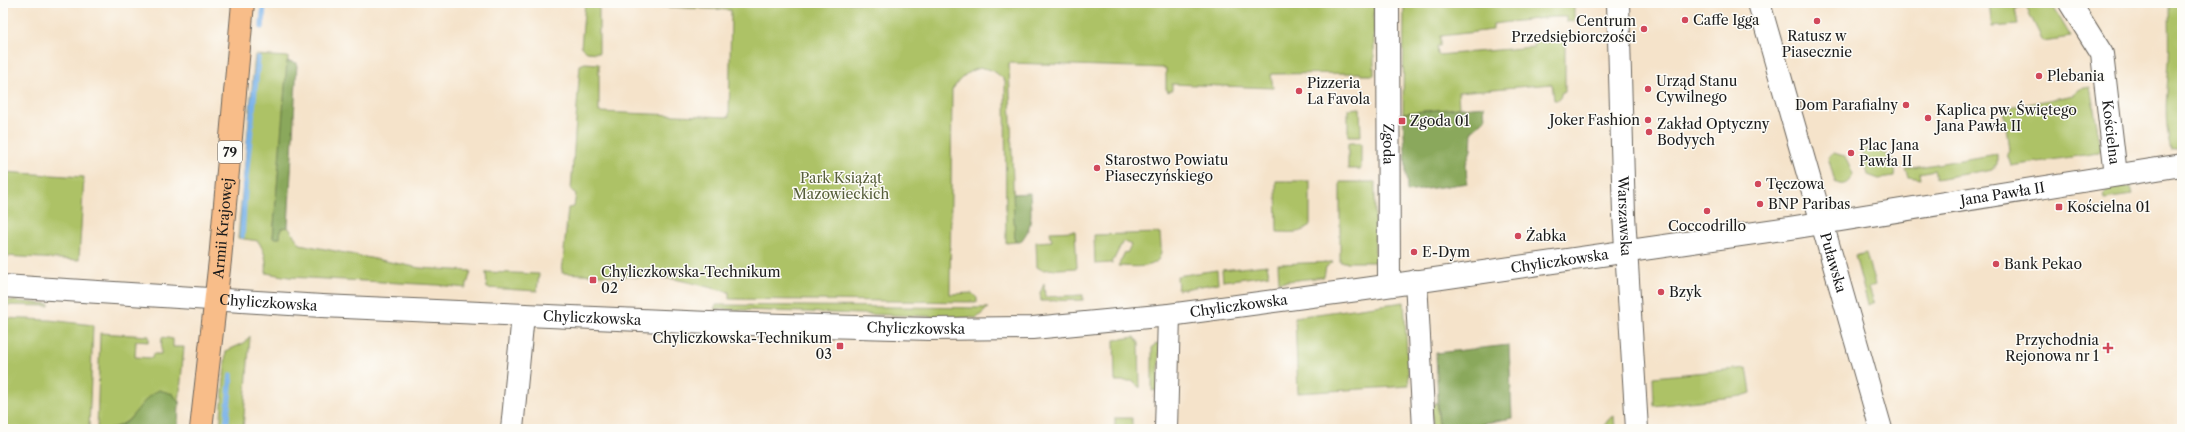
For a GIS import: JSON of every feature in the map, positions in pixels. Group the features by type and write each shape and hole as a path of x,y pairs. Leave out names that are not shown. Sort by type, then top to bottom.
{"main road":[{"name":"Armii Krajowej","path":"201,429 243,3"}],"street":[{"name":"Zgoda","path":"1388,3 1389,285"},
{"name":"Warszawska","path":"1618,3 1626,252 1637,429"},
{"name":"Puławska","path":"1760,3 1881,429"},
{"name":"Kościelna","path":"2070,3 2102,54 2116,174"},
{"name":"Jana Pawła II","path":"1823,223 2116,174 2182,165"},
{"name":"Chyliczkowska","path":"3,286 214,300 523,315 931,329 1033,328 1169,315 1626,252 1823,223"},
{"path":"1416,281 1424,429"},
{"path":"512,429 523,315"},
{"path":"1166,429 1169,315"}],"green space":[{"name":"Park Książąt Mazowieckich","path":"585,3 1374,3 1374,75 1361,75 1360,73 1271,74 1273,88 1172,84 1172,90 1168,92 1166,89 1166,68 1009,63 1015,242 1006,243 1005,81 998,74 990,70 983,68 976,69 963,76 952,90 950,294 972,293 977,298 977,302 729,299 729,292 675,279 562,273 568,208 574,207 576,194 571,190 580,65 585,63 599,64 599,112 729,117 731,10 599,4 599,53 587,52 581,47"},
{"path":"1404,3 1574,4 1574,21 1566,22 1566,17 1553,17 1493,24 1493,30 1440,36 1440,46 1437,46 1438,55 1534,47 1534,37 1565,35 1565,92 1562,92 1559,100 1554,100 1552,84 1458,92 1459,108 1403,113"},
{"path":"1989,3 2051,3 2071,37 2043,41 2026,7 2015,9 2018,25 1992,27"},
{"path":"2169,3 2182,3 2182,148 2171,150 2166,117 2169,55"},
{"path":"255,55 288,57 273,238 281,228 288,227 300,244 420,268 471,271 466,288 289,277 266,273 265,256 258,241 238,238"},
{"path":"287,61 297,63 288,227 281,228 280,238 273,238"},
{"path":"2090,87 2101,148 2098,153 2011,166 2007,154 2009,151 2004,109 2073,95 2080,89"},
{"path":"1484,106 1485,119 1472,131 1471,150 1466,164 1467,183 1407,192 1403,113"},
{"path":"1360,108 1361,136 1348,136 1348,109"},
{"path":"1348,143 1361,143 1361,169 1348,169"},
{"path":"1870,148 1883,152 1893,160 1897,167 1895,168 1894,177 1879,179 1868,175 1863,154 1865,150"},
{"path":"1834,153 1844,156 1850,167 1852,177 1846,184 1838,184 1835,182 1828,157"},
{"path":"1997,154 1997,164 1993,169 1936,179 1934,170 1920,173 1921,179 1909,177 1906,169"},
{"path":"3,172 84,177 79,260 3,256"},
{"path":"1276,181 1310,181 1310,224 1308,228 1295,232 1277,232"},
{"path":"1340,182 1375,182 1375,262 1340,262"},
{"path":"2125,186 2130,188 2132,195 2104,199 2103,195 2109,188"},
{"path":"1030,193 1030,225 1028,231 1020,242 1015,242 1013,194"},
{"path":"1075,231 1077,268 1042,270 1037,267 1036,242 1052,241 1050,232"},
{"path":"1160,233 1160,255 1156,262 1152,264 1146,266 1118,266 1125,252 1127,253 1131,245 1123,241 1112,263 1095,264 1094,235"},
{"path":"1866,253 1875,285 1869,287 1874,302 1868,305 1855,256"},
{"path":"1333,262 1326,267 1324,277 1279,282 1278,264"},
{"path":"1267,265 1269,275 1223,281 1222,270"},
{"path":"1217,270 1218,283 1178,290 1177,276"},
{"path":"486,272 539,274 537,291 487,288"},
{"path":"1044,284 1045,297 1083,295 1083,300 1041,301 1040,293"},
{"path":"3,300 49,304 49,306 3,305"},
{"path":"1404,302 1409,386 1298,393 1295,317"},
{"path":"716,305 988,308 977,318 714,309"},
{"path":"3,318 49,320 93,325 89,429 3,429"},
{"path":"100,333 149,336 149,342 136,341 135,357 152,358 153,354 161,354 162,337 173,339 173,347 184,347 179,403 173,394 149,396 128,421 115,427 97,429"},
{"path":"250,336 243,429 220,429 226,351 244,343"},
{"path":"1135,337 1139,343 1140,388 1132,381 1115,381 1114,340"},
{"path":"1160,343 1158,390 1152,391 1152,348 1155,344"},
{"path":"1509,345 1512,418 1454,429 1439,429 1436,353"},
{"path":"1747,368 1751,393 1742,396 1654,406 1653,377"},
{"path":"159,390 173,394 179,403 178,429 113,429 127,422 149,396"},
{"path":"1437,402 1439,429 1432,429 1432,406"},
{"path":"1614,416 1615,429 1602,429 1608,420"},
{"path":"1115,418 1132,418 1132,429 1115,429"}],"waterway":[{"path":"262,27 264,3"},
{"path":"242,236 245,187 258,58"},
{"path":"226,429 231,375"}],"place":[{"name":"Caffe Igga","path":"1685,20"},
{"name":"Ratusz w Piasecznie","path":"1817,21"},
{"name":"Centrum Przedsiębiorczości","path":"1644,29"},
{"name":"Plebania","path":"2039,76"},
{"name":"Urząd Stanu Cywilnego","path":"1648,89"},
{"name":"Pizzeria La Favola","path":"1299,91"},
{"name":"Dom Parafialny","path":"1906,105"},
{"name":"Kaplica pw. Świętego Jana Pawła II","path":"1928,118"},
{"name":"Joker Fashion","path":"1648,120"},
{"name":"Zgoda 01","path":"1402,121"},
{"name":"Zakład Optyczny Bodyych","path":"1649,132"},
{"name":"Plac Jana Pawła II","path":"1851,153"},
{"name":"Starostwo Powiatu Piaseczyńskiego","path":"1097,168"},
{"name":"Tęczowa","path":"1758,184"},
{"name":"BNP Paribas","path":"1760,204"},
{"name":"Kościelna 01","path":"2059,207"},
{"name":"Coccodrillo","path":"1707,211"},
{"name":"Żabka","path":"1518,236"},
{"name":"E-Dym","path":"1414,252"},
{"name":"Bank Pekao","path":"1996,264"},
{"name":"Chyliczkowska-Technikum 02","path":"593,280"},
{"name":"Bzyk","path":"1661,292"},
{"name":"Chyliczkowska-Technikum 03","path":"840,346"},
{"name":"Przychodnia Rejonowa nr 1","path":"2108,348"}]}
